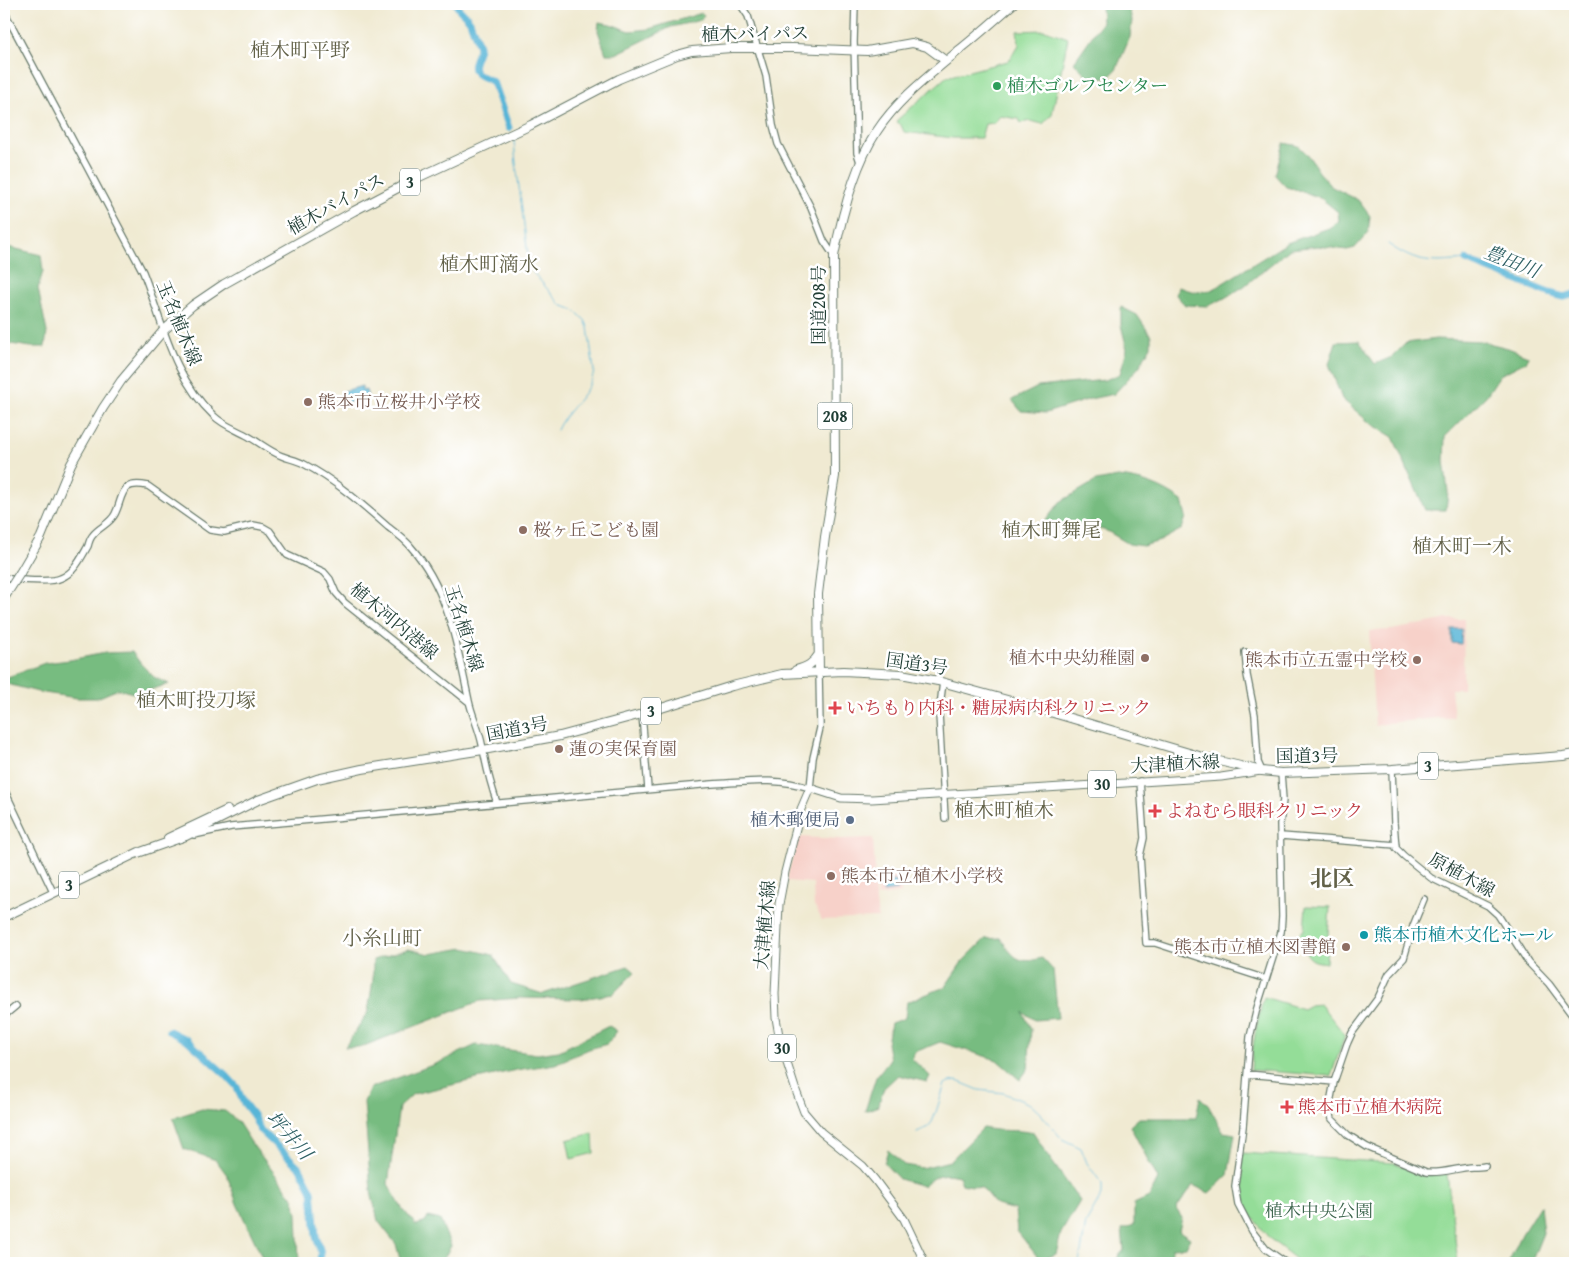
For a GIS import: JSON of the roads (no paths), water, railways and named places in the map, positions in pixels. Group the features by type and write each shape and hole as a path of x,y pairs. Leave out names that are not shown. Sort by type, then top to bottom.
{"highway":[{"name":"国道208号","path":"819,672 818,594 835,476 834,256 838,236 860,162 882,123 901,102 946,61 1013,4"},
{"name":"植木バイパス","path":"4,598 41,537 71,464 102,408 121,381 163,330 192,305 224,284 361,207 417,178 531,125 619,79 692,50 822,48 867,51 912,43 927,47 946,61"},
{"path":"782,674 807,667 818,654"},
{"name":"国道3号","path":"135,854 186,836 258,800 317,779 362,769 560,736 642,714 732,686 782,674 843,671 901,674 943,682 1206,758 1262,771 1281,773 1392,769 1575,754"},
{"name":"国道3号","path":"4,917 219,813 258,800"}],"main road":[{"name":"大津植木線","path":"925,1263 904,1219 875,1180 863,1166 821,1132 804,1112 780,1041 776,1018 775,994 779,904 801,809 810,788 841,798 857,799 1221,777 1262,771"}],"street":[{"path":"740,4 748,16 768,85 773,125 778,144 811,208 824,241 834,256"},
{"path":"855,4 857,153 860,162"},
{"name":"玉名植木線","path":"4,10 143,272 179,369 198,398 213,416 222,423 248,436 268,450 285,458 301,462 339,486 411,546 440,590 462,666 469,702"},
{"name":"植木河内港線","path":"4,578 28,581 59,579 68,574 76,566 92,536 110,521 115,514 121,495 125,490 131,486 148,486 210,530 224,532 252,525 263,527 270,531 287,555 324,572 330,579 336,593 345,603 469,702"},
{"path":"1246,652 1247,675 1255,715 1258,762 1262,771"},
{"path":"186,836 232,827 648,789 772,780 810,788 813,758 820,728 819,672"},
{"path":"943,682 939,714 945,818"},
{"path":"469,702 497,803"},
{"path":"642,714 648,789"},
{"path":"1281,836 1396,845 1392,769"},
{"path":"1281,773 1283,800 1281,836 1282,924 1250,1037 1243,1127 1235,1186 1238,1204 1252,1232 1266,1249 1286,1263"},
{"path":"1140,781 1144,838 1140,856 1146,943 1155,943 1266,979"},
{"path":"4,789 53,892"},
{"path":"191,827 232,827"},
{"name":"原植木線","path":"1396,845 1396,848 1404,856 1431,878 1488,906 1498,915 1528,962 1550,984 1575,1019"},
{"path":"1424,899 1413,926 1404,958 1389,974 1374,1004 1352,1033 1334,1082 1329,1108 1332,1119 1348,1135 1367,1147 1426,1172 1448,1172 1485,1166"},
{"path":"4,1016 16,1006"},
{"path":"1247,1074 1334,1082"}],"water":[{"path":"362,386 362,391 366,390 368,397 344,403 340,395 344,391"},
{"path":"1452,629 1462,629 1461,644 1452,643"},
{"path":"896,881 897,890 883,892 882,882"}],"waterway":[{"path":"456,4 470,21 479,46 474,65 475,72 493,82 509,128"},
{"path":"514,140 529,263 532,271 561,305 574,310 585,320 588,327 594,371 592,380 557,430"},
{"path":"1388,244 1408,256 1425,261 1466,260"},
{"name":"豊田川","path":"1466,260 1549,293 1564,297 1575,294"},
{"name":"坪井川","path":"169,1031 187,1040 226,1075 237,1087 243,1102 253,1115 260,1130 300,1168 312,1191 316,1236 321,1253 318,1263"},
{"path":"917,1132 928,1127 932,1122 945,1084 949,1082 957,1081 979,1090 1004,1093 1030,1104 1062,1139 1081,1148 1087,1163 1102,1184 1099,1200 1086,1223 1079,1263"}],"place":[{"name":"植木ゴルフセンター","path":"997,86"},
{"name":"熊本市立桜井小学校","path":"308,402"},
{"name":"桜ヶ丘こども園","path":"523,530"},
{"name":"植木中央幼稚園","path":"1145,658"},
{"name":"熊本市立五霊中学校","path":"1417,660"},
{"name":"いちもり内科・糖尿病内科クリニック","path":"835,708"},
{"name":"蓮の実保育園","path":"559,749"},
{"name":"よねむら眼科クリニック","path":"1155,811"},
{"name":"植木郵便局","path":"850,820"},
{"name":"熊本市立植木小学校","path":"831,876"},
{"name":"熊本市植木文化ホール","path":"1364,935"},
{"name":"熊本市立植木図書館","path":"1346,947"},
{"name":"熊本市立植木病院","path":"1287,1107"}],"district":[{"name":"植木町平野","path":"300,50"},
{"name":"植木町滴水","path":"489,264"},
{"name":"植木町舞尾","path":"1051,530"},
{"name":"植木町一木","path":"1462,546"},
{"name":"植木町投刀塚","path":"196,700"},
{"name":"植木町植木","path":"1004,810"},
{"name":"北区","path":"1332,878"},
{"name":"小糸山町","path":"382,938"}],"park label":[{"name":"植木中央公園","path":"1319,1211"}]}
